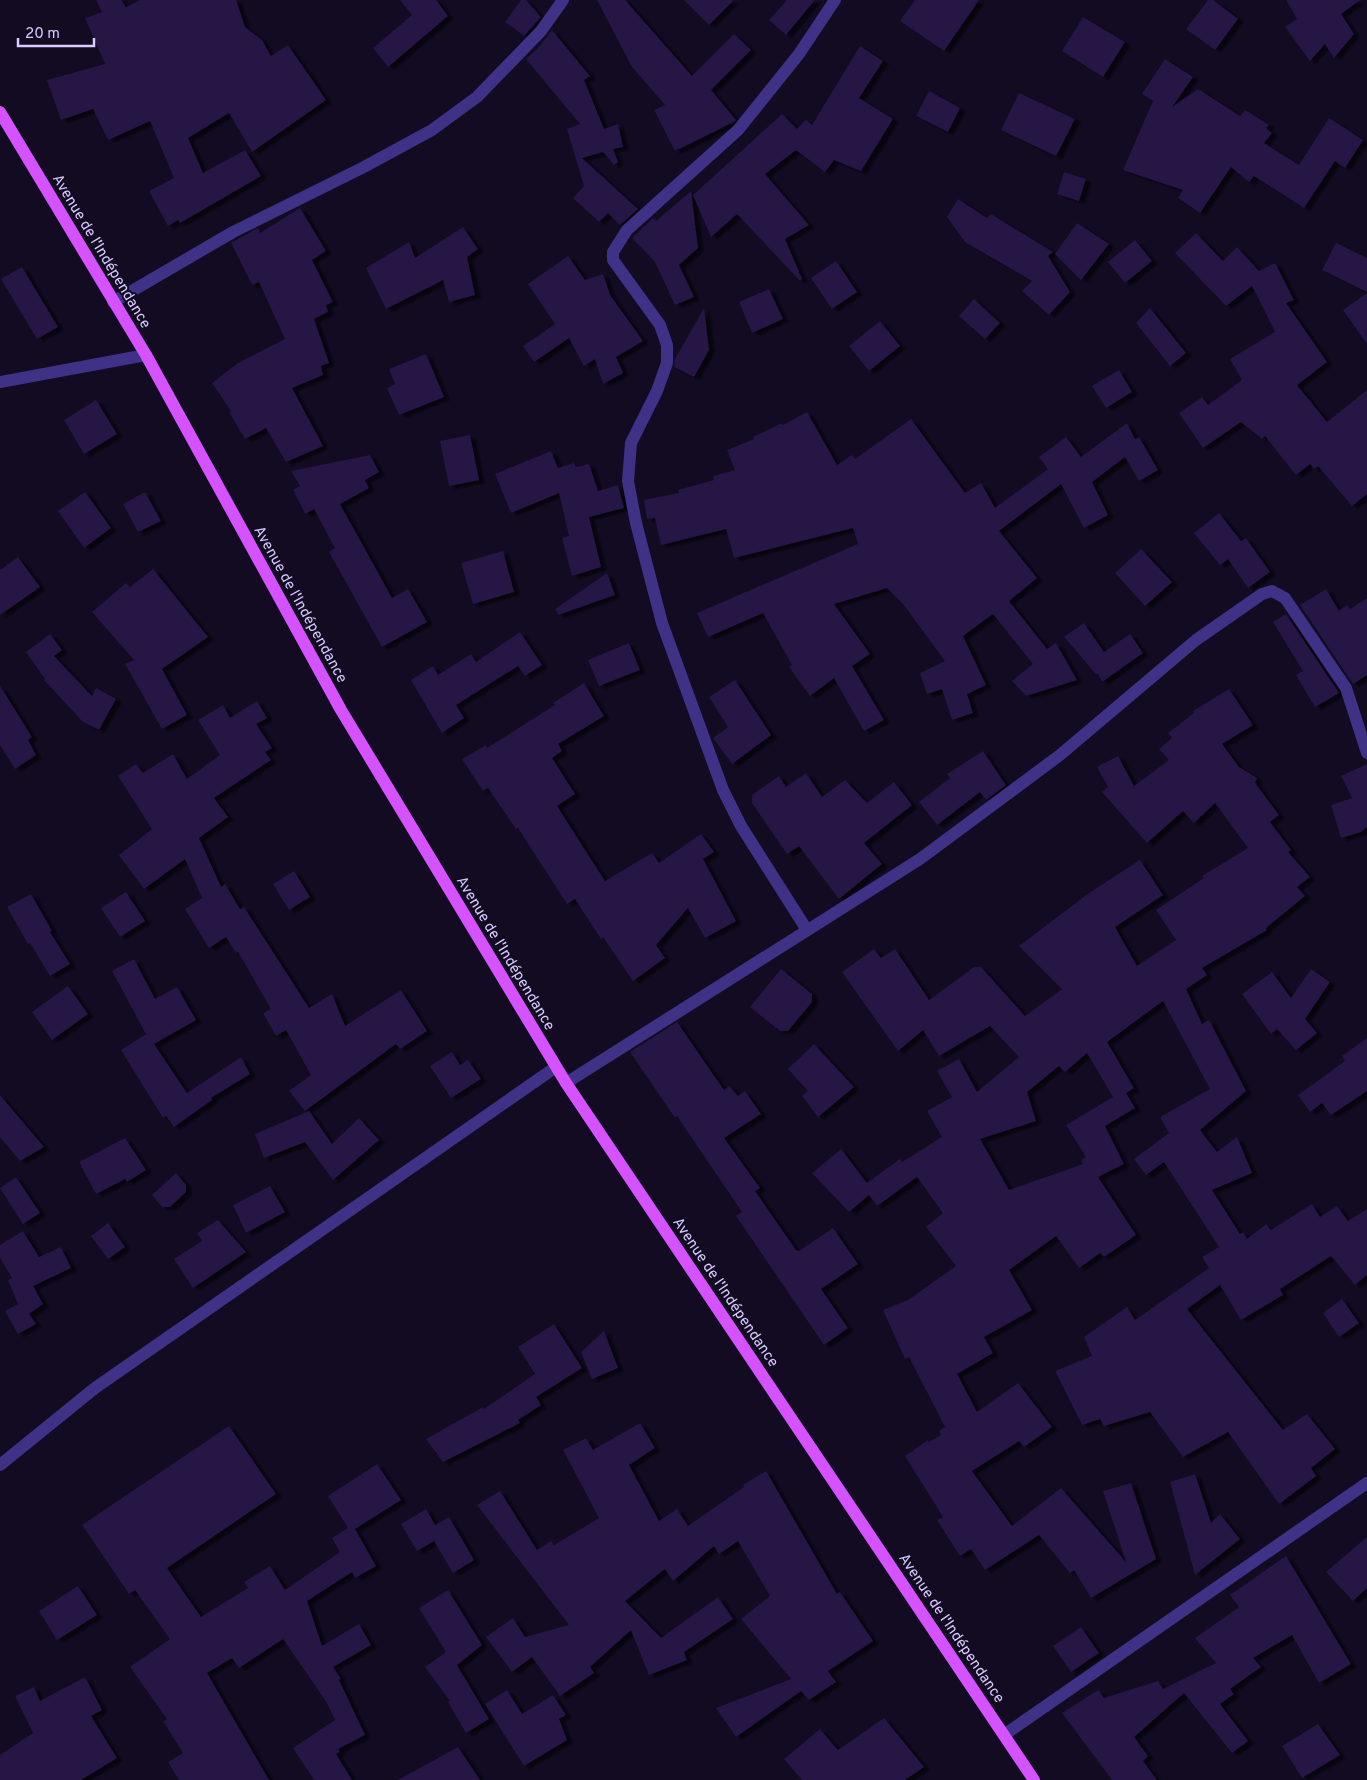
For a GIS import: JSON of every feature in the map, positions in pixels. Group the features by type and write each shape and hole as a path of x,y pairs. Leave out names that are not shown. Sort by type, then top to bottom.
{"main road":[{"name":"Avenue de l'Indépendance","path":"0,112 146,355 341,710 556,1067 1034,1780"}],"street":[{"path":"113,302 233,232 364,167 432,130 478,97 541,31 563,0"},
{"path":"807,930 741,826 723,790 662,623 636,523 628,481 631,444 657,391 667,363 667,345 660,325 613,260 613,252 627,230 738,130 799,54 835,0"},
{"path":"0,382 146,355"},
{"path":"566,1083 920,858 1060,755 1196,640 1262,594 1272,591 1285,598 1346,688 1367,753"},
{"path":"0,1465 95,1388 556,1067"},
{"path":"1004,1735 1367,1483"}],"building":[{"path":"96,0 121,0 126,7 140,0 236,0 245,27 262,40 271,56 288,45 326,100 252,152 229,113 188,138 203,173 245,150 261,176 180,223 178,220 168,226 149,191 174,178 150,121 108,140 93,109 61,120 47,80 105,64 85,18 102,12"},
{"path":"400,0 436,0 448,16 388,67 373,48 412,15"},
{"path":"521,0 526,0 541,17 524,36 505,22"},
{"path":"597,0 625,0 692,76 734,34 751,50 711,90 736,120 675,151 654,110 665,105 632,67"},
{"path":"684,0 734,0 709,25"},
{"path":"787,0 815,0 786,35 769,20"},
{"path":"915,0 979,0 944,51 900,21"},
{"path":"1208,0 1213,0 1238,19 1215,50 1186,29"},
{"path":"1286,0 1360,0 1341,14 1354,34 1334,58 1325,44 1310,61 1285,27 1297,19"},
{"path":"1083,17 1125,42 1103,77 1062,51"},
{"path":"552,30 590,76 584,80 604,129 618,124 623,147 613,149 618,162 614,165 603,152 582,158 638,209 620,225 608,213 599,222 573,198 584,186 567,129 580,124 526,59 539,47"},
{"path":"860,46 883,61 859,98 893,119 861,171 834,160 825,172 796,150 765,174 809,225 785,239 802,279 800,281 737,214 711,237 693,195 782,114 797,129 806,120 812,125"},
{"path":"1165,59 1193,77 1172,107 1198,89 1240,116 1245,110 1269,125 1266,128 1272,133 1264,143 1299,165 1329,118 1363,140 1345,168 1335,161 1304,208 1254,176 1249,182 1231,167 1200,213 1178,198 1183,190 1123,170 1153,101 1142,94"},
{"path":"929,91 960,108 948,132 916,116"},
{"path":"1019,93 1075,119 1056,156 1001,130"},
{"path":"1064,172 1086,179 1079,201 1057,194"},
{"path":"691,191 698,248 679,265 694,297 675,305 655,262 632,238 653,218 656,221"},
{"path":"958,199 987,218 991,214 1053,252 1048,256 1070,292 1049,315 1022,291 1032,281 965,242 947,217"},
{"path":"300,208 326,251 312,260 333,302 326,305 328,312 314,319 329,363 321,366 323,375 292,388 323,446 286,462 266,428 245,439 229,412 231,411 212,383 238,363 285,339 259,282 252,285 231,243 258,228 260,233"},
{"path":"1077,223 1109,244 1081,280 1055,254"},
{"path":"463,227 478,249 467,257 475,295 449,302 443,280 386,309 366,268 409,242 415,258"},
{"path":"1196,233 1223,261 1237,247 1259,271 1275,263 1294,300 1286,303 1327,362 1297,385 1327,422 1367,390 1367,494 1352,506 1318,466 1314,469 1310,464 1296,475 1265,436 1262,439 1241,422 1203,448 1179,413 1202,397 1208,405 1242,380 1230,359 1275,332 1252,286 1226,306 1175,253"},
{"path":"1135,240 1152,261 1125,283 1108,262"},
{"path":"1336,243 1367,258 1367,292 1322,270"},
{"path":"568,256 585,280 603,274 610,295 643,341 616,357 623,373 603,384 595,359 584,366 569,338 534,362 523,346 555,324 528,284"},
{"path":"836,261 857,292 832,309 811,278"},
{"path":"22,267 58,327 37,339 1,279"},
{"path":"769,289 783,319 752,333 739,302"},
{"path":"1367,293 1367,344 1343,310"},
{"path":"974,299 1000,323 985,339 959,316"},
{"path":"704,308 709,350 694,377 674,367 675,359"},
{"path":"1150,308 1186,353 1170,366 1136,323"},
{"path":"880,321 900,346 869,371 849,346"},
{"path":"426,354 444,397 399,415 387,388 395,384 389,369"},
{"path":"1119,370 1132,392 1106,408 1092,386"},
{"path":"96,400 117,434 84,454 64,420"},
{"path":"807,412 837,465 852,455 855,459 911,419 965,493 981,483 995,508 1048,469 1039,457 1066,437 1081,457 1127,423 1135,439 1139,437 1158,470 1139,481 1125,457 1092,482 1108,515 1084,528 1061,484 999,531 1037,578 1009,601 1047,649 1056,643 1077,680 1026,696 1012,681 1033,664 993,614 963,636 986,685 967,694 973,713 952,720 942,689 927,694 920,673 945,661 903,604 887,588 834,604 870,654 852,666 884,720 864,731 834,678 810,696 789,667 792,665 763,613 708,637 697,613 858,544 853,528 734,558 726,529 661,545 655,518 647,519 644,500 679,493 678,490 714,480 713,476 735,470 727,450 754,439 753,437 782,423 783,425"},
{"path":"470,435 479,480 449,486 440,441"},
{"path":"551,451 558,468 574,463 576,467 589,464 598,491 618,485 624,508 589,517 601,567 572,576 562,538 569,536 559,493 511,513 495,474"},
{"path":"370,455 379,472 365,480 369,488 340,504 392,598 408,589 427,622 382,647 329,552 335,548 314,509 305,514 293,490 300,486 291,471"},
{"path":"85,492 111,528 84,548 58,511"},
{"path":"145,492 161,521 138,532 123,504"},
{"path":"1219,513 1241,541 1246,538 1270,572 1248,588 1228,559 1220,565 1194,533"},
{"path":"1141,549 1172,582 1145,606 1115,573"},
{"path":"503,551 514,592 473,604 461,563"},
{"path":"18,557 40,587 0,615 0,570"},
{"path":"153,569 208,637 162,669 187,715 162,729 125,664 134,660 92,612 126,583 130,587"},
{"path":"607,573 615,595 558,615 555,609"},
{"path":"1326,589 1339,611 1347,605 1350,609 1367,598 1367,675 1353,684 1300,605"},
{"path":"1286,614 1339,693 1315,707 1296,675 1303,671 1273,622"},
{"path":"1084,623 1104,652 1130,634 1143,653 1102,682 1098,674 1064,637"},
{"path":"520,632 542,665 525,676 518,666 456,705 464,718 442,733 411,680 433,666 438,675 471,654 476,662"},
{"path":"50,634 62,650 54,656 92,696 96,688 116,699 99,730 83,722 44,680 26,652"},
{"path":"629,643 640,670 599,686 588,660"},
{"path":"735,680 771,735 732,764 713,738 728,727 709,697"},
{"path":"584,683 604,716 558,744 562,751 552,758 575,794 557,806 605,881 652,853 659,863 701,834 714,852 703,859 736,921 705,938 688,908 656,945 665,958 633,981 603,937 601,939 575,899 567,904 518,828 516,829 488,788 483,791 462,759 486,745 487,748 555,705 553,703"},
{"path":"0,686 32,737 28,740 36,755 15,769 0,745"},
{"path":"1229,689 1253,725 1222,744 1239,767 1257,778 1255,783 1279,815 1270,822 1291,850 1288,852 1310,877 1297,887 1305,896 1266,928 1267,930 1202,968 1207,975 1186,989 1202,1024 1209,1020 1246,1091 1200,1130 1217,1152 1237,1137 1252,1173 1212,1190 1240,1234 1243,1232 1247,1239 1266,1224 1271,1230 1312,1204 1320,1217 1337,1206 1348,1221 1367,1209 1367,1275 1355,1285 1331,1256 1280,1289 1283,1295 1241,1320 1220,1285 1187,1309 1283,1430 1307,1414 1335,1449 1311,1468 1316,1476 1279,1504 1228,1432 1183,1457 1150,1412 1104,1426 1100,1419 1082,1425 1055,1371 1092,1356 1084,1337 1127,1307 1135,1320 1209,1268 1202,1257 1219,1247 1164,1162 1146,1175 1134,1159 1169,1133 1160,1117 1210,1089 1163,1001 1107,1042 1134,1088 1126,1093 1135,1108 1105,1126 1124,1164 1098,1177 1136,1235 1104,1257 1100,1253 1079,1268 1056,1236 1009,1270 1032,1310 984,1337 993,1353 957,1374 977,1412 1018,1383 1052,1427 1024,1447 1019,1441 972,1471 1012,1526 1061,1488 1126,1562 1103,1491 1131,1483 1156,1559 1091,1598 1074,1570 1070,1573 1039,1535 985,1570 971,1549 960,1556 937,1520 943,1517 905,1456 928,1440 929,1442 941,1435 939,1431 945,1427 909,1357 905,1359 883,1310 908,1300 956,1266 926,1227 943,1213 917,1177 877,1206 869,1195 849,1212 812,1173 841,1149 867,1183 900,1159 902,1162 942,1137 927,1111 952,1097 937,1071 959,1059 977,1092 1019,1057 990,1026 939,1056 923,1030 898,1051 842,972 874,949 881,958 895,949 929,1000 974,967 981,967 1025,1016 1062,989 1019,946 1089,893 1140,860 1163,895 1115,927 1137,966 1176,940 1156,910 1204,878 1202,876 1248,848 1215,803 1194,823 1183,811 1147,843 1102,792 1108,787 1097,767 1118,756 1134,786 1169,760 1159,749 1172,738 1168,733 1194,713 1193,711","holes":["1087,1053 1113,1097 1066,1125 1086,1157 1081,1160 1083,1164 1009,1190 980,1139 1036,1121 1027,1092 1059,1066 1065,1072"]},
{"path":"257,701 267,718 256,724 272,748 265,752 271,760 214,798 228,817 199,838 221,887 225,884 240,909 244,907 309,1008 332,994 345,1026 401,990 427,1031 400,1049 396,1044 305,1111 289,1091 311,1075 286,1030 276,1036 263,1013 271,1009 238,952 236,953 226,937 209,948 185,909 202,898 185,859 144,889 119,855 152,829 118,776 136,764 143,773 173,754 187,779 220,755 198,720 223,705 230,718"},
{"path":"983,751 1006,785 986,800 980,792 937,825 919,802 950,778 947,774"},
{"path":"1367,764 1367,827 1361,832 1341,838 1331,805 1352,798 1341,776"},
{"path":"806,773 822,797 845,780 867,803 894,782 912,805 864,843 882,864 839,899 799,846 787,854 752,803 752,795 779,776 786,787"},
{"path":"294,871 310,897 289,910 273,884"},
{"path":"126,892 145,921 120,937 101,908"},
{"path":"31,894 52,931 50,932 70,964 50,976 30,943 28,944 7,907"},
{"path":"134,959 155,999 177,987 196,1020 154,1044 187,1093 241,1057 250,1074 211,1098 212,1100 174,1127 166,1116 163,1118 121,1050 146,1034 112,971"},
{"path":"781,969 812,994 812,1002 788,1031 780,1031 750,1007"},
{"path":"1311,969 1330,982 1305,1019 1317,1033 1296,1050 1277,1029 1271,1034 1242,994 1272,972 1291,998"},
{"path":"68,986 88,1014 52,1040 32,1012"},
{"path":"677,1022 724,1090 729,1086 738,1096 745,1091 761,1114 724,1138 760,1188 755,1191 796,1250 799,1251 833,1228 858,1264 821,1289 848,1328 824,1345 736,1216 742,1212 677,1116 675,1118 630,1052"},
{"path":"1367,1038 1367,1091 1331,1115 1322,1103 1310,1112 1298,1095 1345,1061 1342,1056"},
{"path":"814,1044 854,1087 818,1117 802,1096 808,1091 788,1069"},
{"path":"452,1052 460,1065 468,1060 481,1079 451,1098 430,1066"},
{"path":"0,1095 44,1147 20,1161 0,1137"},
{"path":"309,1111 332,1144 359,1118 379,1140 333,1180 305,1142 264,1158 255,1134"},
{"path":"125,1138 146,1170 127,1182 125,1179 96,1194 79,1162"},
{"path":"176,1173 186,1185 186,1192 170,1207 162,1207 152,1195"},
{"path":"16,1177 40,1213 23,1224 0,1188"},
{"path":"270,1186 285,1212 246,1233 233,1205"},
{"path":"218,1220 246,1252 193,1288 174,1259 202,1241 197,1233"},
{"path":"108,1223 125,1247 108,1259 91,1236"},
{"path":"23,1231 39,1257 61,1247 71,1268 33,1286 43,1304 29,1314 36,1324 18,1334 5,1311 18,1304 8,1280 12,1278 0,1258 0,1245"},
{"path":"1342,1299 1359,1323 1339,1337 1323,1313"},
{"path":"554,1324 582,1368 536,1397 541,1405 518,1420 520,1423 443,1462 426,1439 483,1407 484,1409 535,1374 518,1347"},
{"path":"604,1331 618,1368 592,1379 581,1352"},
{"path":"640,1423 655,1448 629,1465 659,1521 677,1509 688,1526 744,1487 743,1485 766,1471 837,1594 840,1592 873,1641 828,1671 836,1682 809,1700 801,1691 736,1737 716,1708 791,1679 741,1619 770,1596 738,1541 719,1554 714,1546 673,1581 665,1569 625,1601 661,1638 718,1597 733,1619 684,1652 687,1660 649,1675 631,1630 590,1667 594,1673 560,1696 532,1657 512,1672 486,1637 513,1618 525,1637 569,1625 477,1505 500,1491 537,1550 551,1541 554,1545 599,1518 563,1450 586,1438 593,1450"},
{"path":"229,1426 276,1494 167,1568 201,1617 248,1588 244,1582 270,1566 285,1590 340,1552 332,1538 348,1528 328,1496 377,1464 401,1500 355,1529 376,1566 355,1578 352,1572 307,1601 322,1646 359,1624 371,1645 333,1667 341,1679 339,1680 365,1735 338,1749 340,1752 336,1754 352,1780 314,1780 293,1748 335,1720 325,1700 283,1639 239,1668 232,1658 207,1673 269,1780 179,1780 168,1762 183,1753 163,1721 167,1719 130,1667 170,1639 135,1590 129,1594 82,1525"},
{"path":"1195,1474 1211,1523 1220,1514 1240,1539 1195,1575 1170,1482"},
{"path":"426,1509 435,1525 449,1517 474,1560 453,1573 434,1541 417,1551 401,1524"},
{"path":"1367,1537 1367,1588 1353,1601 1326,1572"},
{"path":"1286,1556 1351,1664 1319,1683 1292,1635 1253,1658 1261,1667 1230,1689 1234,1694 1220,1704 1248,1741 1232,1753 1184,1693 1134,1737 1148,1756 1143,1761 1157,1780 1112,1780 1062,1713 1098,1690 1104,1698 1158,1681 1163,1689 1216,1663 1195,1638 1239,1607 1230,1595"},
{"path":"78,1586 97,1615 57,1640 39,1611"},
{"path":"448,1590 482,1645 457,1665 489,1719 466,1733 448,1702 450,1701 425,1667 446,1652 419,1608"},
{"path":"1081,1627 1099,1653 1071,1672 1053,1646"},
{"path":"85,1677 102,1710 91,1716 117,1758 81,1780 0,1780 0,1755 33,1733 15,1696 34,1687 40,1701"},
{"path":"507,1690 522,1714 553,1695 566,1715 559,1719 567,1740 524,1766 485,1704"},
{"path":"884,1718 924,1767 905,1780 802,1780 784,1759 820,1729 838,1750"},
{"path":"1318,1724 1340,1755 1302,1778 1282,1746"},
{"path":"458,1747 480,1780 398,1780"}]}
